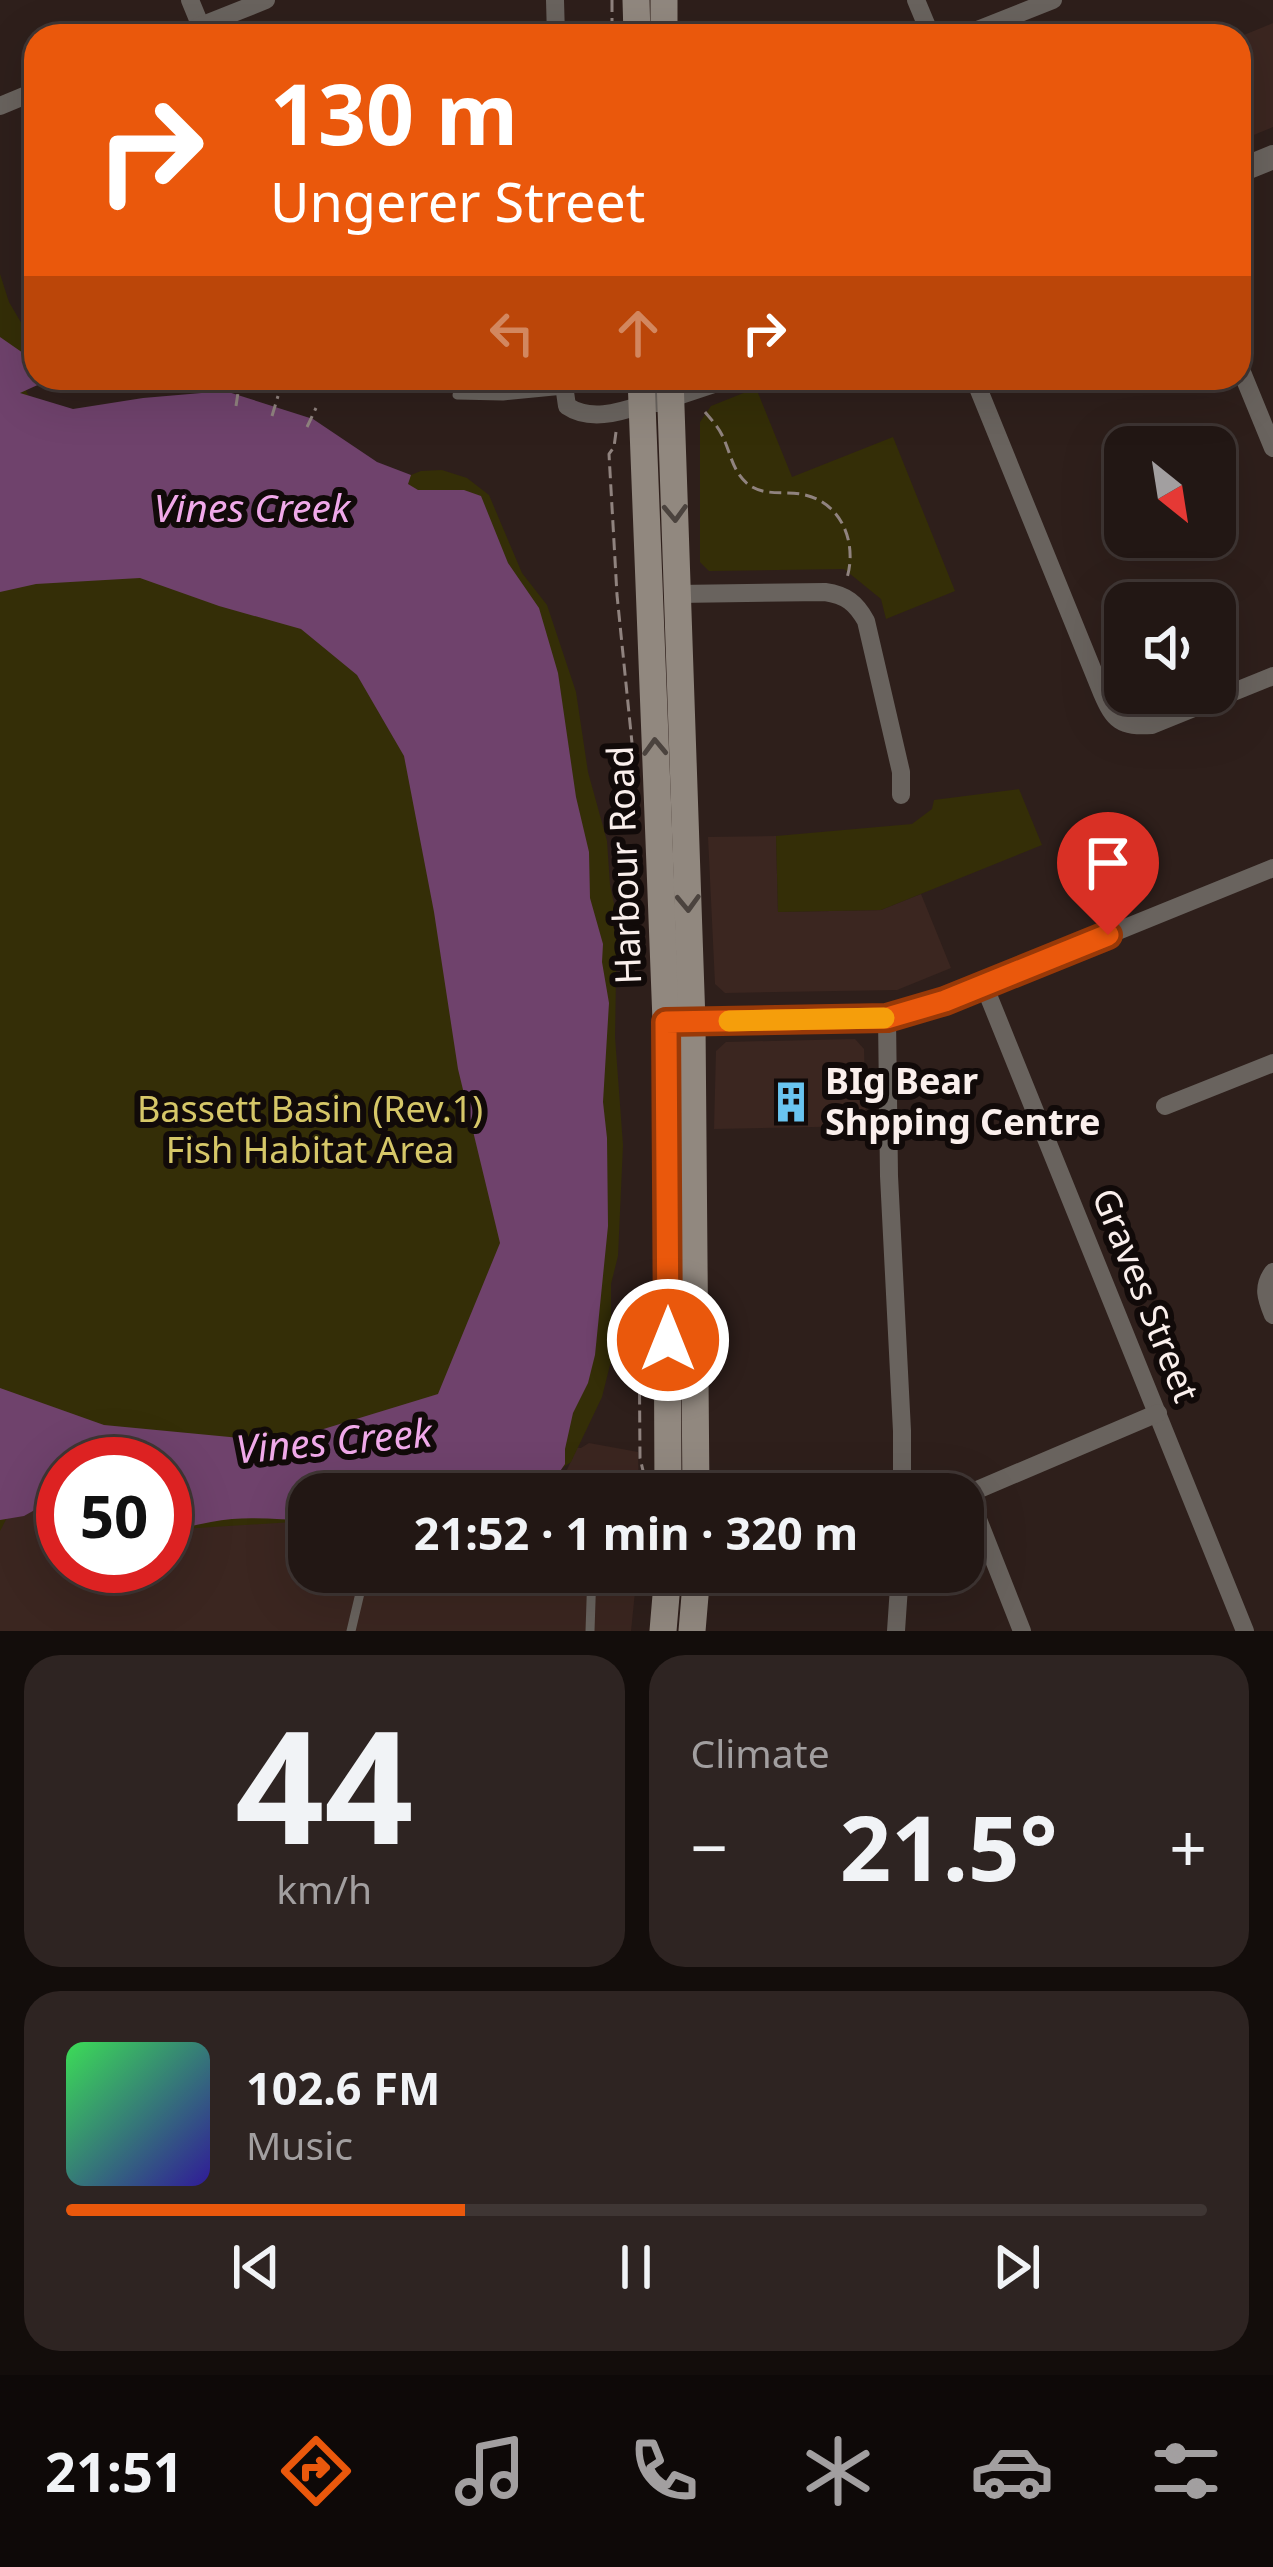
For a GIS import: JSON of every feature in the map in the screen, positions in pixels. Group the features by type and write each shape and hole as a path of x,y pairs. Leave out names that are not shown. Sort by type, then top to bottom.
{"main road":[{"name":"Harbour Road","path":"668,1473 679,1022 671,390"},
{"name":"Harbour Road","path":"641,392 679,1022 695,1473"},
{"path":"663,1631 666,1593"},
{"path":"692,1631 695,1593"}],"street":[{"path":"217,24 266,0"},
{"path":"992,24 1053,0"},
{"path":"565,390 567,406 582,414 616,413 641,392"},
{"path":"979,390 1109,711 1121,723 1152,725 1273,676"},
{"path":"1249,390 1273,448"},
{"path":"677,594 825,592 858,607 866,621 901,772 901,795"},
{"path":"679,1022 887,1018 945,1001 1273,868"},
{"name":"Graves Street","path":"984,985 1245,1631"},
{"path":"887,1018 902,1473"},
{"path":"1165,1106 1273,1063"},
{"path":"1270,1276 1265,1294 1273,1315"},
{"path":"984,1487 1158,1413"},
{"path":"984,1539 1022,1631"},
{"path":"896,1631 899,1593"}],"lane":[{"path":"458,394 503,396 534,390"},
{"path":"351,1631 360,1593"},
{"path":"590,1631 591,1593"}],"path":[{"path":"236,406 238,390"},
{"path":"272,416 278,396"},
{"path":"307,428 316,408"},
{"path":"705,412 746,482 764,492 814,497 837,515 852,558 840,595"},
{"path":"616,430 609,454 613,554 634,751"},
{"path":"644,1473 639,1315 645,1275"}],"shaded area":[{"path":"1273,23 1273,127 1251,136 1251,32"},
{"path":"776,836 778,912 881,910 921,894 951,968 897,990 725,993 715,984 708,837"},
{"path":"855,1039 864,1049 866,1126 714,1129 716,1051 726,1042"},
{"path":"589,1443 638,1452 638,1473 565,1473 572,1447"},
{"path":"36,1507 36,1593 192,1593 192,1528 223,1518 288,1517 288,1593 635,1593 631,1631 0,1631 0,1520"}],"green space":[{"name":"Bassett Basin (Rev.1) Fish Habitat Area","path":"0,274 24,328 24,390 51,451 368,492 421,471 442,470 467,478 489,495 522,573 547,605 576,692 588,772 607,841 617,918 615,1037 623,1145 618,1256 611,1284 611,1361 602,1397 571,1462 555,1473 288,1473 288,1522 192,1528 192,1437 36,1437 36,1504 18,1497 0,1531"},
{"path":"757,390 792,477 893,437 955,591 886,619 881,599 844,569 709,571 700,562 700,422 711,406"},
{"path":"1019,789 1042,845 881,910 778,912 776,836 912,824 932,809 934,800"}],"water":[{"name":"Vines Creek","path":"0,337 24,354 27,390 20,393 73,409 225,391 313,419 377,462 411,475 408,484 418,490 464,490 481,496 508,563 539,608 558,673 609,1003 603,1102 608,1226 595,1355 573,1413 565,1464 559,1473 288,1473 288,1519 232,1519 192,1525 192,1437 36,1437 36,1509 0,1520 0,1388 104,1425 281,1442 438,1394 500,1243 458,1069 404,756 357,675 301,629 140,578 36,584 0,592"}],"slow traffic":[{"path":"729,1021 884,1018"}],"place":[{"name":"BIg Bear Shpping Centre","path":"791,1102"}],"route":[{"path":"668,1340 666,1022 887,1018 945,1001 1108,935"}]}
